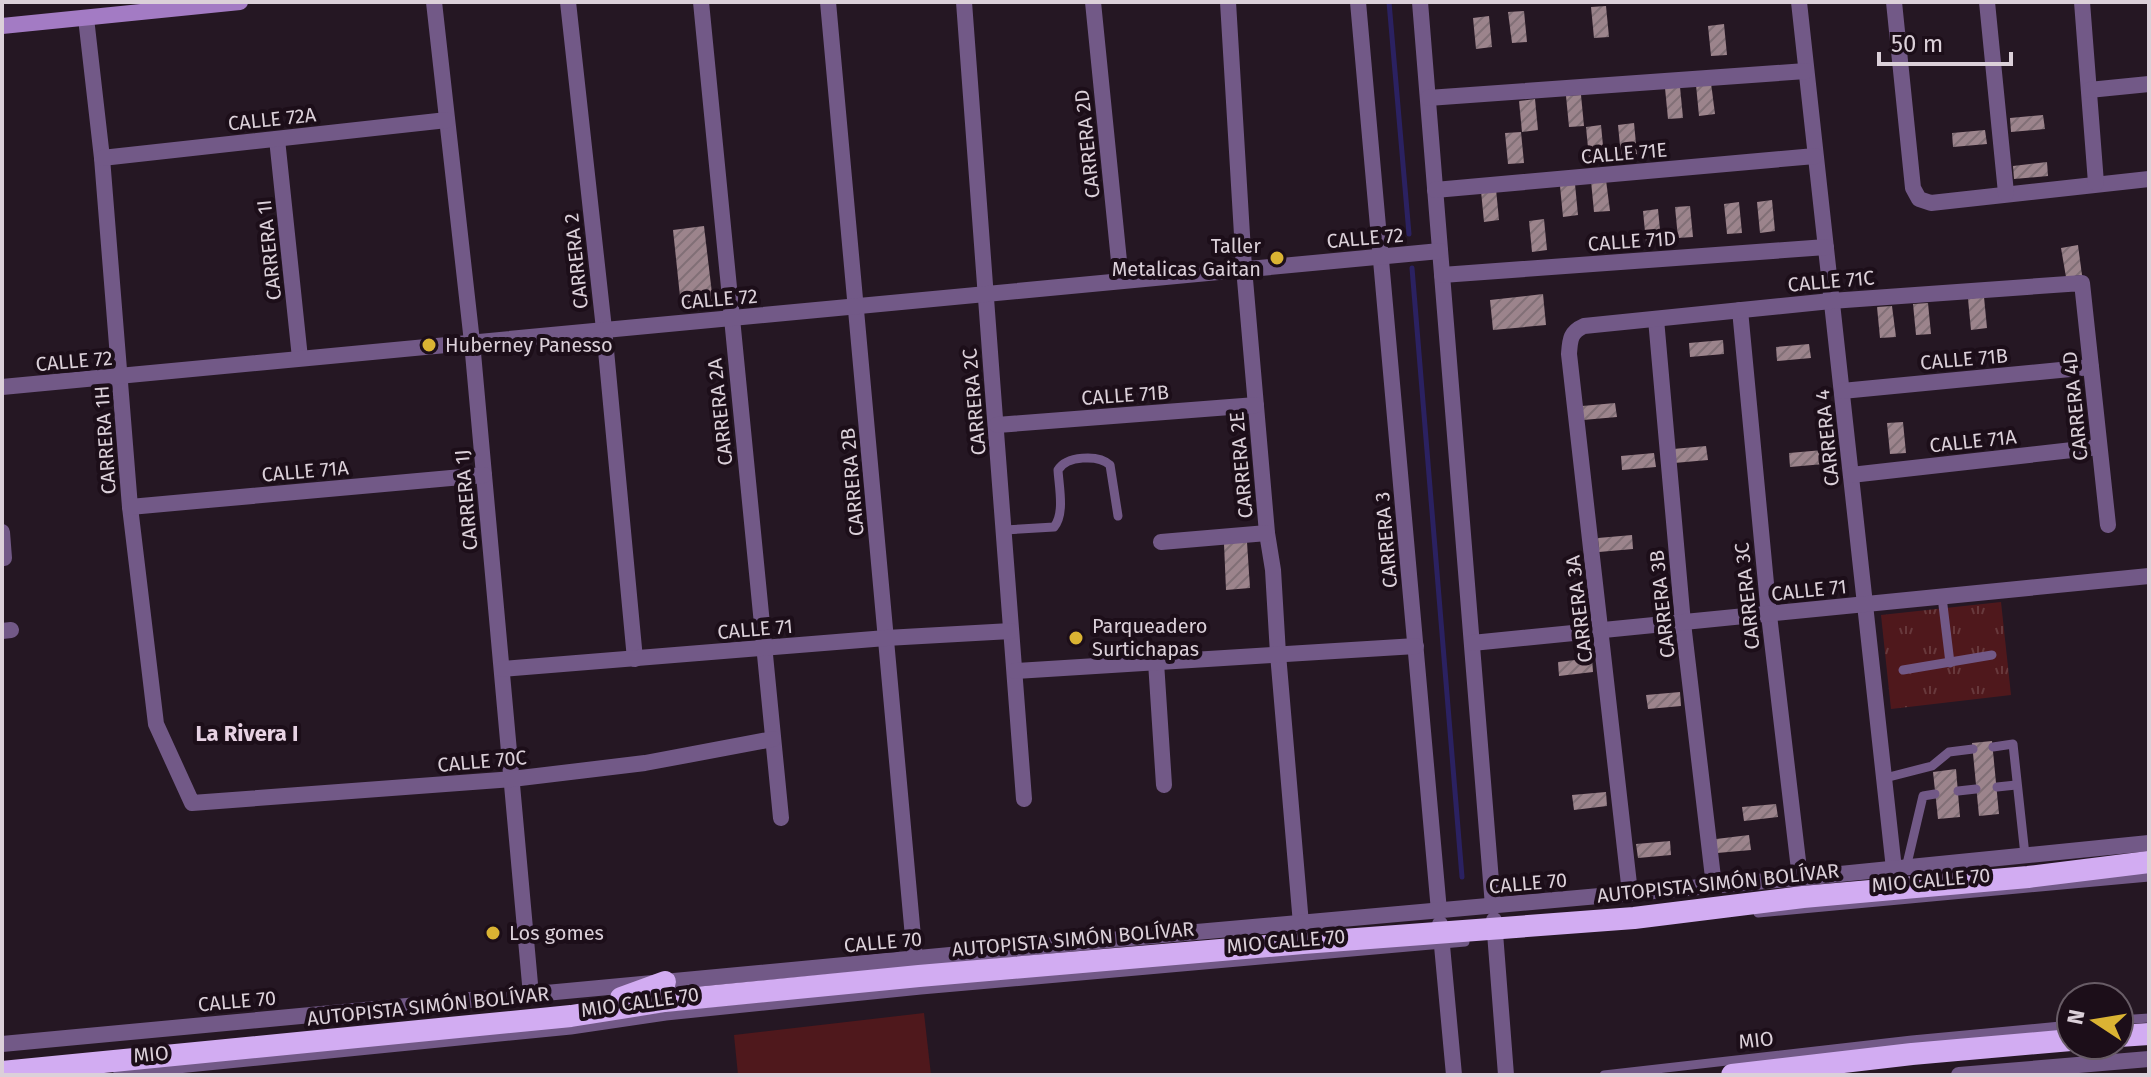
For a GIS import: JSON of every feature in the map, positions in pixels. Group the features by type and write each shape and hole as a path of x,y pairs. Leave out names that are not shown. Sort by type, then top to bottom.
{"highway":[{"name":"AUTOPISTA SIMÓN BOLÍVAR","path":"2,1072 571,1016 665,1001 919,976 1441,929 1495,934 1803,897 2028,877 2149,862"},
{"path":"571,1016 665,982"},
{"path":"1732,1075 2055,1041"}],"main road":[{"path":"2,26 240,2"}],"street":[{"name":"CARRERA 1J","path":"434,2 472,342 531,995"},
{"name":"CARRERA 2","path":"568,2 604,329 635,659"},
{"name":"CARRERA 2A","path":"701,2 781,818"},
{"name":"CARRERA 2B","path":"828,2 915,959"},
{"name":"CARRERA 2C","path":"964,2 1024,799"},
{"name":"CARRERA 2D","path":"1093,2 1121,281"},
{"name":"CARRERA 2E","path":"1228,2 1244,268 1267,533 1273,570 1301,924"},
{"name":"CARRERA 3","path":"1358,2 1454,1075"},
{"path":"1420,2 1506,1075"},
{"name":"CARRERA 4","path":"1799,2 1885,778 1900,869"},
{"path":"1894,2 1913,188 1919,199 1931,203 2149,179"},
{"path":"1987,2 2006,193"},
{"path":"2082,2 2096,183"},
{"name":"CARRERA 1H","path":"86,18 102,158 130,507 156,724 192,803"},
{"path":"1428,98 1806,71"},
{"path":"2089,90 2149,84"},
{"name":"CALLE 72A","path":"102,158 447,120"},
{"name":"CARRERA 1I","path":"277,139 300,358"},
{"name":"CALLE 71E","path":"1435,190 1815,156"},
{"name":"CALLE 71D","path":"1442,275 1826,247"},
{"name":"CALLE 72","path":"2,387 1440,251"},
{"name":"CALLE 71C","path":"1584,326 1831,301 2082,283"},
{"name":"CARRERA 4D","path":"2082,283 2108,525"},
{"name":"CARRERA 3C","path":"1740,310 1769,615 1800,878"},
{"name":"CARRERA 3B","path":"1656,319 1683,623 1714,886"},
{"name":"CARRERA 3A","path":"1584,326 1575,330 1570,339 1569,354 1630,893"},
{"name":"CALLE 71B","path":"1842,391 2091,367"},
{"name":"CALLE 71B","path":"997,425 1256,405"},
{"name":"CALLE 71A","path":"1851,475 2099,447"},
{"name":"CALLE 71A","path":"130,507 484,475"},
{"path":"2,532 4,558"},
{"path":"1161,542 1267,533"},
{"name":"CALLE 71","path":"1472,643 2149,576"},
{"name":"CALLE 71","path":"502,669 1011,631"},
{"path":"1015,671 1416,646"},
{"path":"1156,662 1164,785"},
{"name":"CALLE 70C","path":"192,803 512,779 645,763 773,739"},
{"name":"CALLE 70","path":"2,1044 1301,924 1441,929 1493,906 2149,843"},
{"path":"1959,1075 2149,1059"}],"lane":[{"path":"1005,530 1054,527 1058,523 1058,470 1066,460 1100,458 1110,465 1118,516"},
{"path":"1942,597 1950,663"},
{"path":"1903,670 1992,655"},
{"path":"1993,747 2013,744 2025,855"},
{"path":"1885,778 1932,766 1949,752 1973,749"},
{"path":"1997,787 2016,785"},
{"path":"1958,791 1976,789"},
{"path":"1900,869 1923,796 1935,794"},
{"name":"MIO CALLE 70","path":"1495,934 2149,877"},
{"name":"MIO CALLE 70","path":"188,1068 571,1030 666,1016 921,990 1441,929"},
{"name":"MIO","path":"1604,1075 2055,1027"},
{"name":"MIO","path":"117,1075 188,1068"}],"green space":[{"path":"2001,602 2011,695 1891,709 1881,615"},
{"path":"924,1013 931,1075 738,1075 734,1035"}],"building":[{"path":"1606,6 1609,37 1594,38 1591,7"},
{"path":"1524,11 1527,42 1512,43 1508,12"},
{"path":"1489,16 1492,47 1476,49 1473,18"},
{"path":"1724,24 1727,55 1711,56 1708,26"},
{"path":"1711,83 1715,114 1699,116 1696,85"},
{"path":"1680,87 1683,118 1668,119 1665,88"},
{"path":"1581,95 1584,126 1569,127 1566,96"},
{"path":"1535,99 1538,130 1522,132 1519,101"},
{"path":"2043,115 2045,129 2011,132 2010,118"},
{"path":"1634,123 1637,154 1621,156 1618,125"},
{"path":"1601,125 1604,156 1589,158 1586,127"},
{"path":"1985,130 1987,144 1953,147 1952,133"},
{"path":"1521,132 1524,163 1508,164 1505,133"},
{"path":"2047,162 2048,176 2014,179 2013,166"},
{"path":"1606,180 1610,211 1594,212 1591,181"},
{"path":"1575,184 1578,215 1563,217 1560,186"},
{"path":"1496,189 1499,220 1484,222 1481,191"},
{"path":"1772,200 1775,231 1760,233 1757,202"},
{"path":"1739,202 1742,233 1727,234 1724,204"},
{"path":"1690,206 1693,237 1678,238 1675,207"},
{"path":"1658,209 1661,240 1646,242 1643,211"},
{"path":"1544,219 1547,250 1532,252 1529,221"},
{"path":"704,226 713,302 681,306 673,230"},
{"path":"2078,245 2082,275 2066,277 2061,248"},
{"path":"1543,294 1546,325 1493,330 1490,300"},
{"path":"1984,297 1987,328 1971,330 1968,299"},
{"path":"1928,303 1931,334 1916,335 1913,304"},
{"path":"1892,306 1896,337 1880,338 1877,307"},
{"path":"1723,340 1724,354 1690,357 1689,343"},
{"path":"1809,344 1811,358 1777,361 1776,347"},
{"path":"1615,403 1617,417 1583,420 1582,406"},
{"path":"1903,422 1906,453 1890,454 1887,423"},
{"path":"1706,446 1708,460 1674,463 1673,449"},
{"path":"1823,450 1824,464 1790,467 1789,453"},
{"path":"1654,453 1656,467 1622,470 1621,456"},
{"path":"1632,535 1633,549 1599,552 1598,538"},
{"path":"1247,542 1250,588 1226,590 1224,544"},
{"path":"1592,658 1593,672 1559,676 1558,662"},
{"path":"1680,692 1681,706 1648,709 1646,695"},
{"path":"1992,741 1999,814 1979,816 1972,743"},
{"path":"1956,769 1960,817 1938,819 1933,772"},
{"path":"1606,792 1607,806 1574,810 1572,795"},
{"path":"1776,804 1778,817 1744,821 1742,807"},
{"path":"1749,835 1751,850 1717,853 1716,839"},
{"path":"1670,841 1671,855 1638,858 1636,844"}],"waterway":[{"path":"1389,2 1409,234"},
{"path":"1412,268 1462,877"}],"place":[{"name":"Taller Metalicas Gaitan","path":"1277,258"},
{"name":"Huberney Panesso","path":"429,345"},
{"name":"Parqueadero Surtichapas","path":"1076,638"},
{"name":"Los gomes","path":"493,933"}],"district":[{"name":"La Rivera I","path":"247,733"}]}
